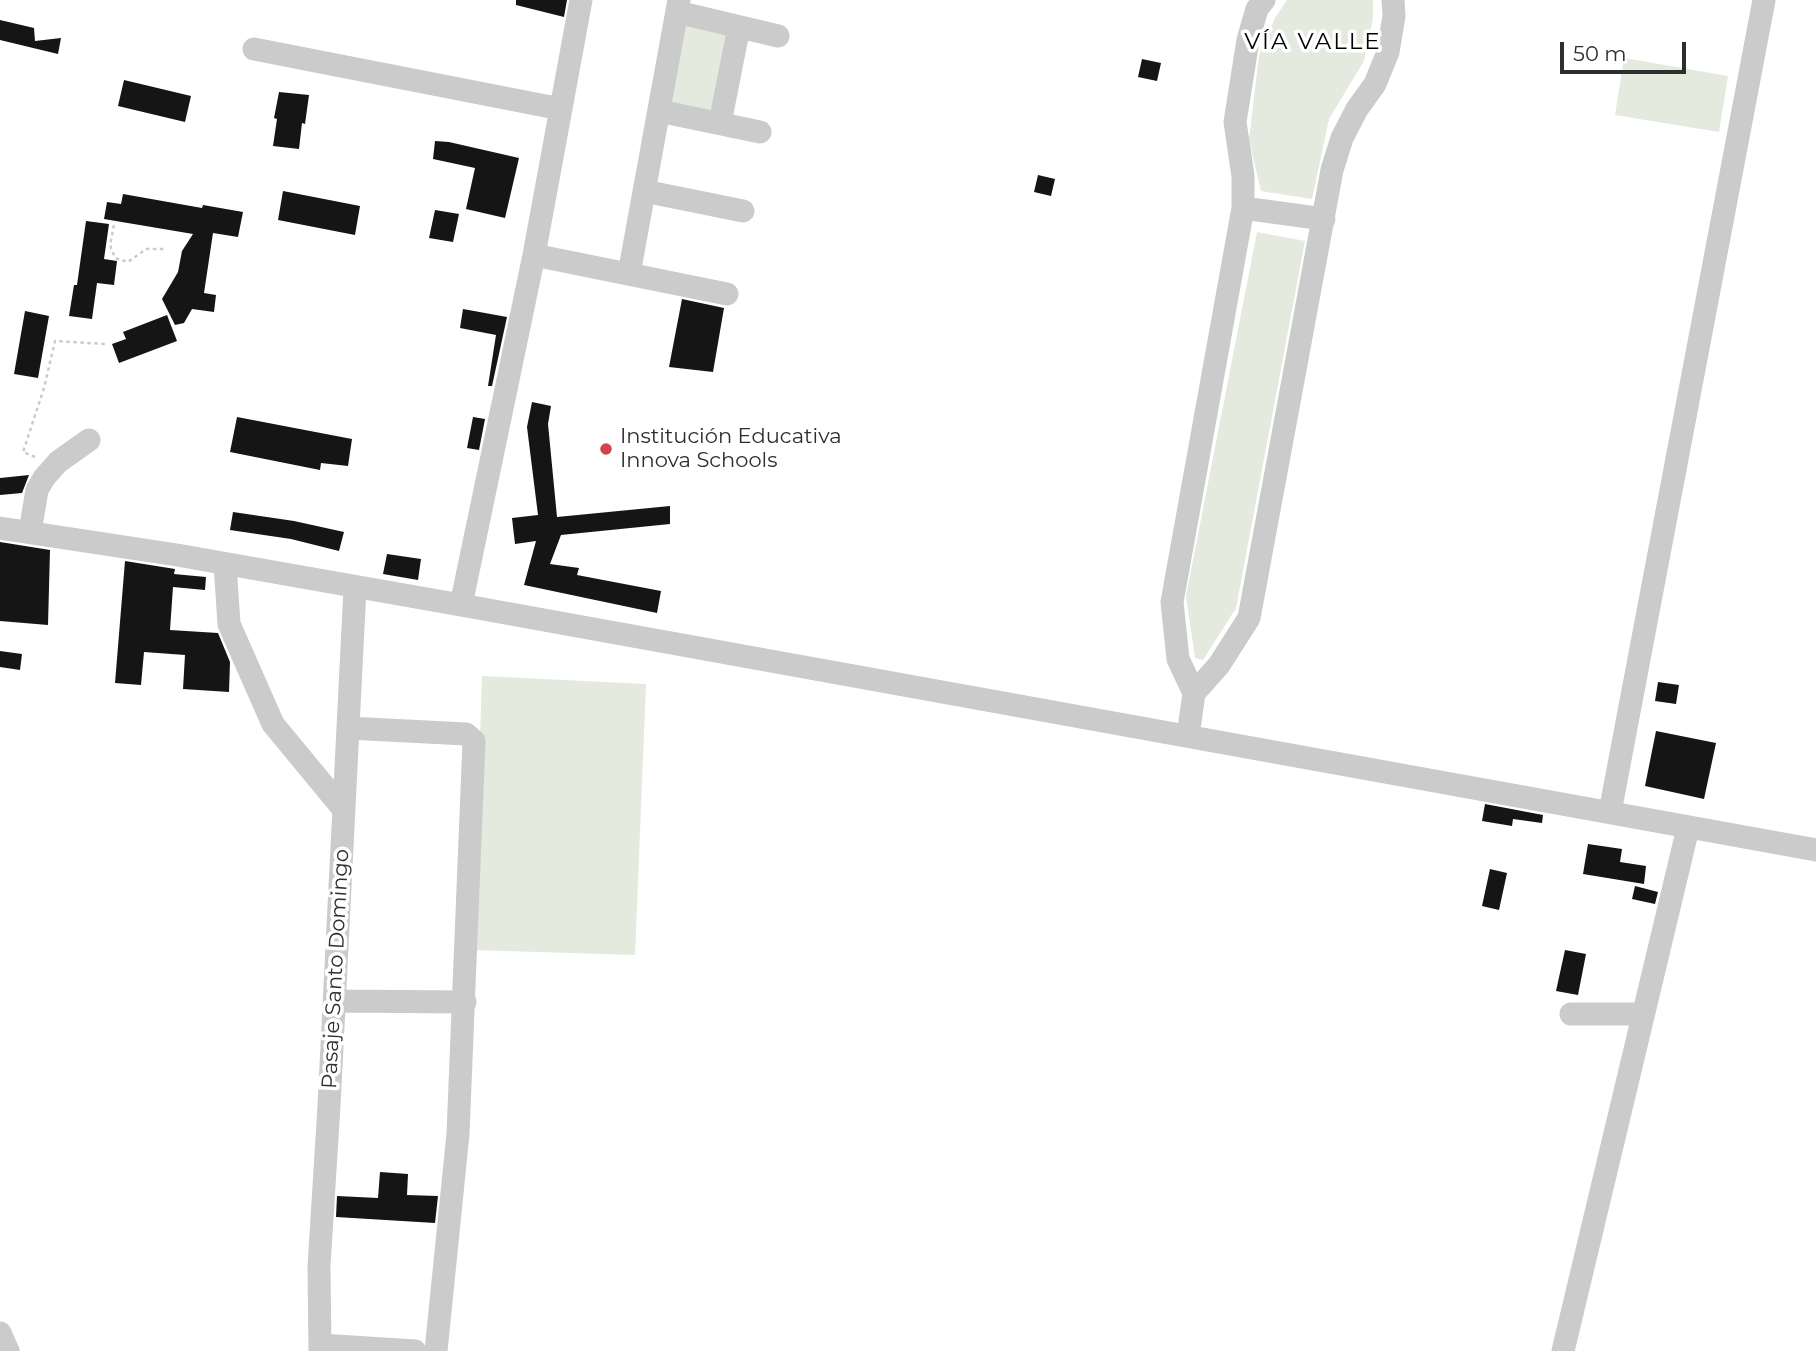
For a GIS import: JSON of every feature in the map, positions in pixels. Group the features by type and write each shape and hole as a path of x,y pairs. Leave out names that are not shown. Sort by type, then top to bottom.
{"street":[{"path":"461,605 534,255 581,0"},
{"path":"1188,736 1194,693 1178,659 1172,602 1243,208 1243,176 1235,122 1248,40 1257,9 1264,0"},
{"path":"1194,693 1219,665 1249,618 1332,170 1342,138 1357,109 1375,84 1388,51 1394,16 1393,0"},
{"path":"1610,812 1764,0"},
{"path":"629,274 678,6 739,27 778,36"},
{"path":"720,123 739,27"},
{"path":"254,49 561,109"},
{"path":"659,111 760,132"},
{"path":"644,191 743,211"},
{"path":"1243,208 1324,219"},
{"path":"534,255 727,294"},
{"path":"30,533 37,490 58,462 89,440"},
{"path":"0,528 461,605 1816,850"},
{"path":"225,564 229,624 273,724 344,810"},
{"name":"Pasaje Santo Domingo","path":"320,1348 318,1266 335,1001 355,588"},
{"path":"348,728 466,734 474,741 458,1134 436,1351"},
{"path":"1563,1351 1688,828"},
{"path":"335,1001 465,1002"},
{"path":"1571,1014 1643,1014"},
{"path":"0,1333 8,1351"},
{"path":"320,1348 415,1351"}],"path":[{"path":"114,225 110,245 115,258 128,262 146,249 166,249"},
{"path":"50,471 33,454 23,452 44,388 55,341 105,344"}],"shaded area":[{"path":"1287,0 1373,0 1373,18 1364,61 1329,119 1312,199 1261,191 1249,140 1259,55 1275,18"},
{"path":"683,19 732,30 716,118 667,108"},
{"path":"1624,58 1728,76 1719,132 1615,115"},
{"path":"1257,232 1305,241 1236,608 1203,660 1195,658 1186,596"},
{"path":"482,676 646,684 635,955 473,950"}],"building":[{"path":"516,0 567,0 564,17 516,5"},
{"path":"0,20 34,28 35,41 61,38 58,54 0,40"},
{"path":"1142,59 1161,63 1157,81 1138,77"},
{"path":"124,80 191,96 185,122 118,106"},
{"path":"279,92 309,95 299,149 273,146"},
{"path":"435,141 519,158 505,218 466,209 475,168 433,159"},
{"path":"1038,175 1055,179 1051,196 1034,192"},
{"path":"283,191 360,206 355,235 278,220"},
{"path":"123,194 202,208 203,205 243,212 238,237 213,233 204,293 216,295 214,312 192,309 184,323 175,325 162,299 178,272 182,251 193,234 104,219 107,202 121,204"},
{"path":"435,210 459,214 453,242 429,238"},
{"path":"86,221 109,224 104,259 117,261 114,285 97,283 92,319 69,316 74,285 77,285"},
{"path":"682,299 724,308 713,372 669,367"},
{"path":"463,309 507,317 492,386 488,386 496,335 460,328"},
{"path":"25,311 49,316 38,378 14,374"},
{"path":"167,315 177,341 119,363 112,344 126,339 123,332"},
{"path":"532,402 551,406 548,424 557,517 670,506 670,524 561,535 550,564 579,568 577,575 661,591 657,613 524,585 536,541 515,544 512,518 538,515 527,427"},
{"path":"237,417 352,439 348,466 321,463 320,470 230,452"},
{"path":"473,417 485,419 479,450 467,448"},
{"path":"29,475 22,493 0,495 0,478"},
{"path":"233,512 344,532 339,551 291,539 230,530"},
{"path":"0,542 50,550 48,625 0,621"},
{"path":"387,554 421,559 418,580 383,574"},
{"path":"125,561 175,569 174,574 206,577 205,590 173,587 170,630 218,633 230,662 229,692 183,689 185,655 144,652 141,685 115,683"},
{"path":"0,651 22,654 20,670 0,667"},
{"path":"1658,682 1679,685 1676,704 1655,701"},
{"path":"1656,731 1716,743 1704,799 1645,786"},
{"path":"1485,804 1543,815 1542,823 1513,819 1512,826 1482,821"},
{"path":"1588,844 1622,849 1620,862 1646,866 1644,884 1583,874"},
{"path":"1490,869 1507,873 1499,910 1482,906"},
{"path":"1635,886 1658,892 1655,904 1632,899"},
{"path":"1565,950 1586,954 1578,995 1556,991"},
{"path":"380,1172 408,1174 407,1195 438,1196 435,1223 336,1217 337,1196 378,1198"}],"place":[{"name":"Institución Educativa Innova Schools","path":"606,449"}],"district":[{"name":"VÍA VALLE","path":"1313,42"}]}
